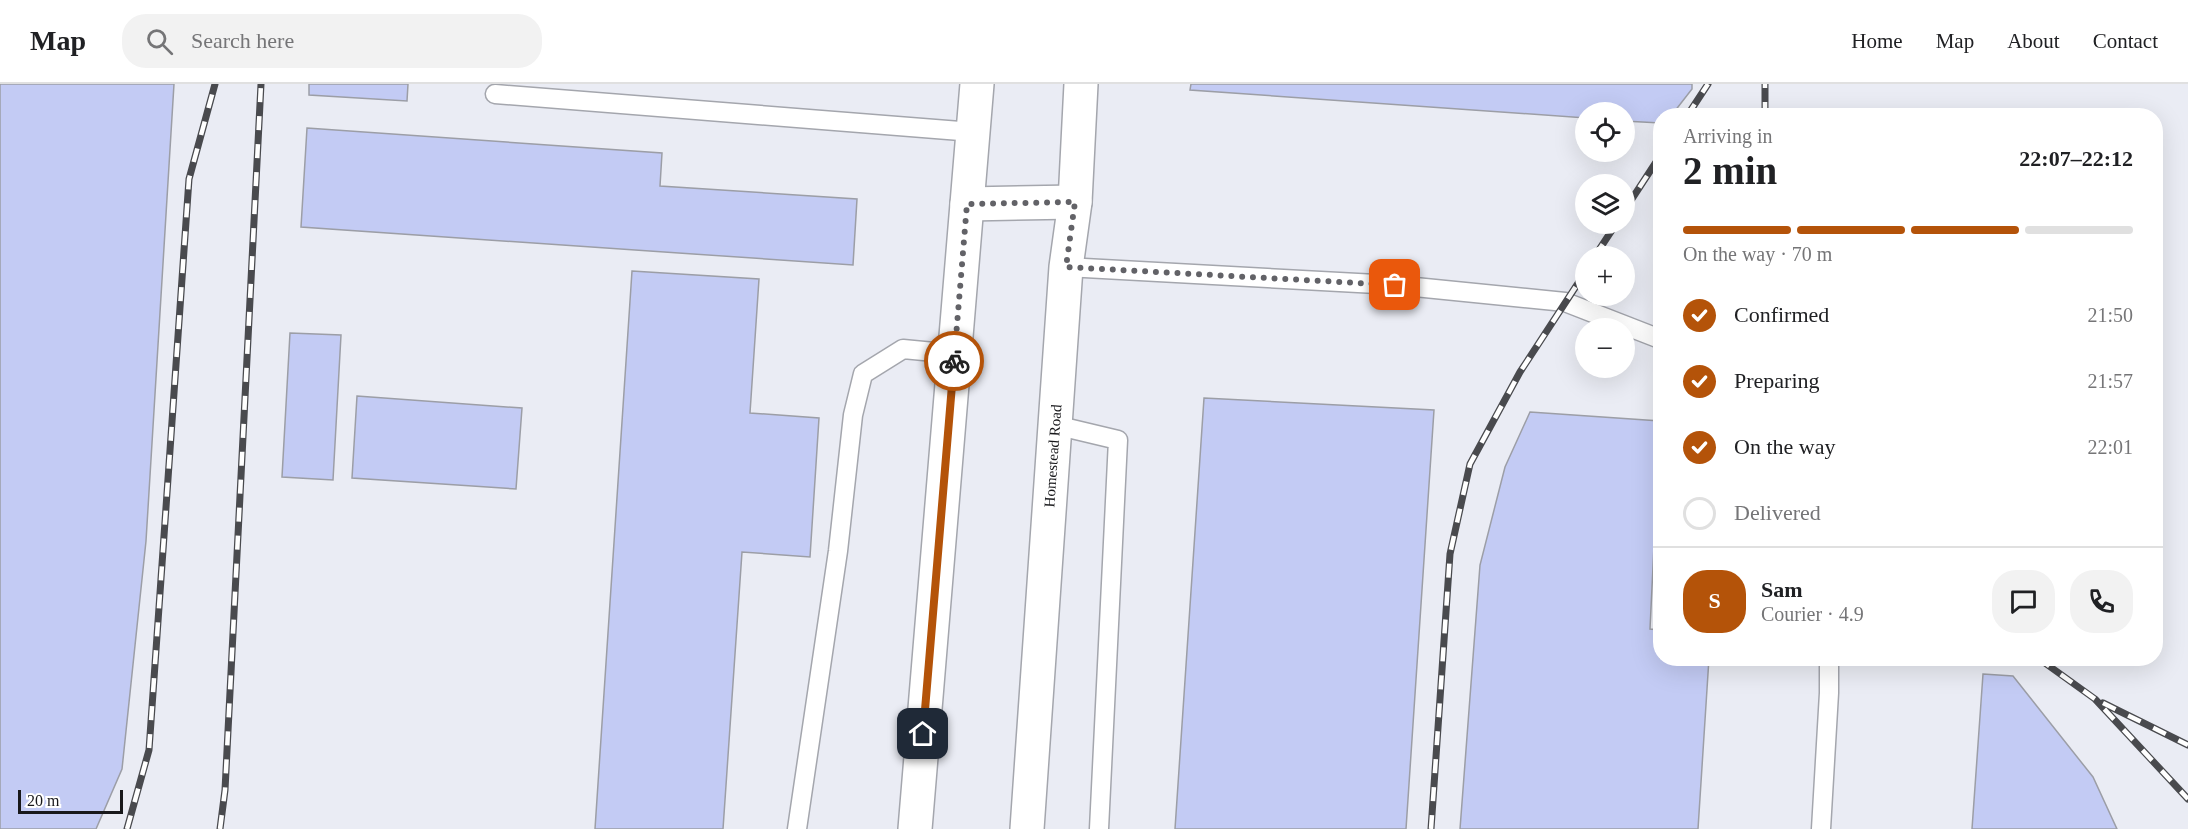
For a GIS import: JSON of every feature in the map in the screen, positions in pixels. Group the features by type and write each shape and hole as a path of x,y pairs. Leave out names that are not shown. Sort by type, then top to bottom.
{"main road":[{"path":"915,829 977,84"},
{"name":"Homestead Road","path":"1027,829 1066,267 1075,202 1081,84"},
{"path":"967,204 1075,202"}],"lane":[{"path":"495,94 973,132"},
{"path":"1066,267 1395,285 1565,302 1653,336"},
{"path":"797,829 838,551 853,415 863,374 903,350 955,354"},
{"path":"1055,425 1118,440 1100,829"},
{"path":"1821,829 1829,666"}],"building":[{"path":"0,84 174,84 146,541 122,769 96,829 0,829"},
{"path":"309,84 408,84 407,101 309,95"},
{"path":"1191,84 1692,84 1692,89 1677,108 1653,108 1653,123 1635,122 1635,102 1575,102 1575,117 1190,90"},
{"path":"307,128 662,153 660,186 857,199 853,265 301,227"},
{"path":"632,271 759,279 750,413 819,418 810,557 742,552 723,829 595,829"},
{"path":"290,333 341,335 333,480 282,477"},
{"path":"357,396 522,408 516,489 352,478"},
{"path":"1204,398 1434,410 1406,829 1175,829"},
{"path":"1530,412 1653,421 1653,567 1650,629 1653,629 1653,666 1708,666 1698,829 1460,829 1480,565 1505,467"},
{"path":"1983,674 2013,676 2093,777 2117,829 1972,829"}],"railway":[{"path":"127,829 149,750 189,179 215,84"},
{"path":"220,829 225,790 261,84"},
{"path":"1692,108 1708,84"},
{"path":"1765,84 1765,108"},
{"path":"1635,194 1653,167"},
{"path":"1602,246 1609,234"},
{"path":"1431,829 1450,554 1470,464 1520,372 1575,288"},
{"path":"2049,666 2095,699 2188,799"},
{"path":"2103,703 2188,745"}],"way so far":[{"path":"954,361 967,204 1075,202 1066,267 1395,285"}],"route":[{"path":"923,734 954,361"}]}
